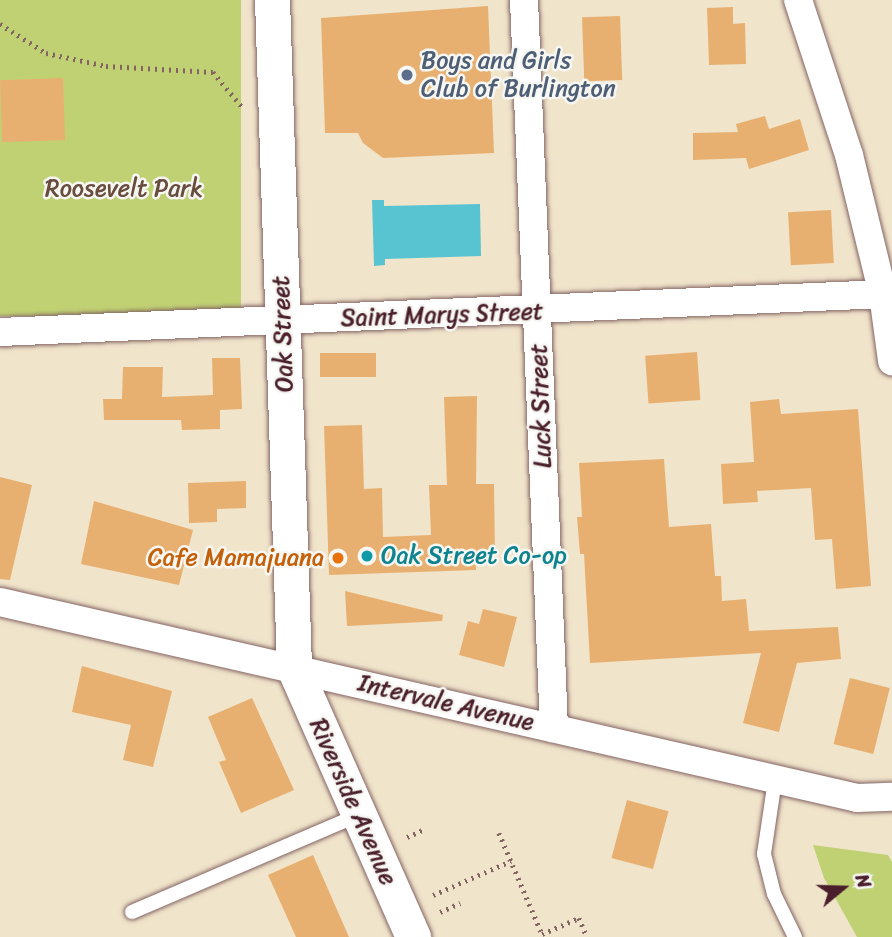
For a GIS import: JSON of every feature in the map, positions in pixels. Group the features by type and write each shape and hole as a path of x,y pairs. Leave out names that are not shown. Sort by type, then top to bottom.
{"street":[{"name":"Oak Street","path":"272,0 294,667"},
{"name":"Luck Street","path":"524,0 554,727"},
{"path":"800,0 849,155 883,293 892,361"},
{"name":"Saint Marys Street","path":"0,332 537,311 883,293"},
{"name":"Intervale Avenue","path":"0,602 294,667 857,798 892,797"},
{"name":"Riverside Avenue","path":"294,667 413,937"}],"lane":[{"path":"775,780 764,855 774,894 795,937"},
{"path":"132,912 359,814"}],"path":[{"path":"0,24 46,53 106,66 213,72 245,110"},
{"path":"407,837 423,830"},
{"path":"499,833 542,934 579,918 587,937"},
{"path":"433,895 511,861"},
{"path":"440,912 460,903"}],"green space":[{"name":"Roosevelt Park","path":"0,0 241,0 241,316 0,316"},
{"path":"813,845 888,855 892,862 892,937 857,937 824,878"}],"water":[{"path":"372,200 384,200 384,206 480,204 481,256 385,259 385,265 374,266"}],"building":[{"name":"Boys and Girls Club of Burlington","path":"488,6 494,153 383,158 363,143 358,133 325,133 321,18"},
{"path":"733,7 733,24 745,23 746,64 709,65 707,8"},
{"path":"620,16 622,80 584,81 582,17"},
{"path":"63,78 65,140 2,142 0,80"},
{"path":"765,116 769,129 800,119 809,150 749,169 746,158 693,160 693,133 738,132 736,124"},
{"path":"831,210 834,263 791,265 788,212"},
{"path":"697,352 700,400 648,404 645,356"},
{"path":"320,353 376,353 376,377 320,377"},
{"path":"212,358 240,358 242,409 220,410 220,429 182,430 181,420 104,420 103,399 122,399 123,367 163,367 162,397 213,395"},
{"path":"477,396 476,484 494,484 495,553 476,554 476,570 329,575 324,426 362,425 364,489 382,488 383,537 431,535 429,485 447,485 444,397"},
{"path":"779,399 781,414 858,409 871,586 836,589 832,539 815,540 811,488 757,491 758,502 723,504 721,464 754,462 750,402"},
{"path":"664,459 669,527 711,524 715,576 721,576 722,601 746,599 749,631 838,627 841,659 797,663 779,732 743,723 761,653 590,663 584,554 580,554 577,517 582,517 579,463"},
{"path":"0,477 32,485 10,580 0,579"},
{"path":"246,481 246,508 217,509 217,522 189,523 188,483"},
{"path":"94,501 193,530 179,585 81,564"},
{"path":"345,591 443,615 442,621 347,626"},
{"path":"483,609 517,617 504,667 459,655 468,621 479,624"},
{"path":"82,666 172,691 153,767 123,760 131,725 72,712"},
{"path":"850,678 890,688 873,754 834,744"},
{"path":"252,698 294,790 241,813 219,762 226,760 208,717"},
{"path":"627,800 669,811 653,869 611,858"},
{"path":"313,855 349,937 296,937 268,875"}],"place":[{"name":"Boys and Girls Club of Burlington","path":"407,75"},
{"name":"Oak Street Co-op","path":"367,556"},
{"name":"Cafe Mamajuana","path":"338,558"}]}
